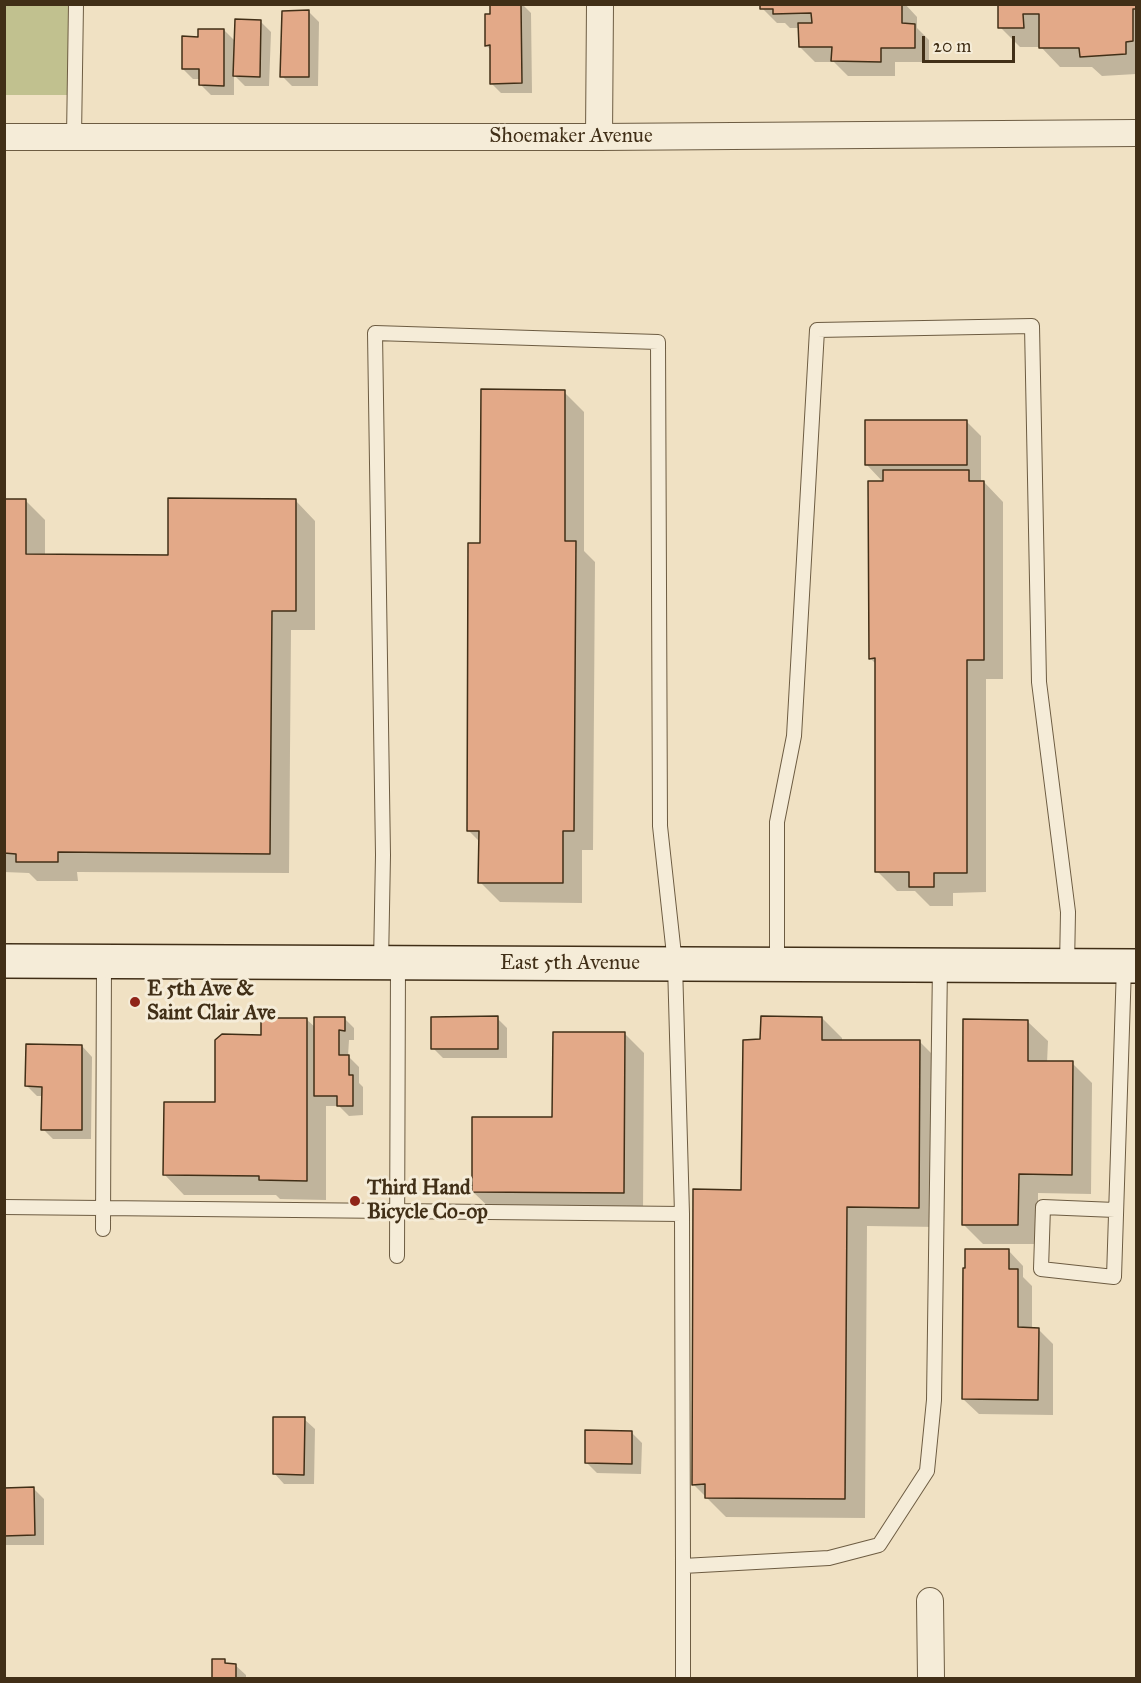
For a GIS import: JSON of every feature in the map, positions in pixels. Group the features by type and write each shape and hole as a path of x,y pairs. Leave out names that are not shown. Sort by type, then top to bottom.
{"main road":[{"name":"East 5th Avenue","path":"4,961 1130,966"}],"street":[{"path":"599,137 600,4"},
{"name":"Shoemaker Avenue","path":"4,137 599,137 1137,133"},
{"path":"930,1601 931,1678"}],"lane":[{"path":"74,137 76,4"},
{"path":"777,964 777,822 794,736 817,330 1032,326 1039,682 1068,912 1067,966"},
{"path":"398,1256 389,963 383,855 375,333 658,342 660,826 675,964 682,1214 684,1678"},
{"path":"103,1229 104,962"},
{"path":"683,1566 830,1558 879,1545 927,1471 934,1400 940,965"},
{"path":"1115,1210 1043,1208 1041,1269 1114,1277 1115,1210 1130,966"},
{"path":"4,1207 682,1214"}],"green space":[{"path":"4,5 71,5 69,95 5,95"}],"building":[{"path":"490,4 521,4 522,83 490,84 490,45 485,46 485,14 490,14"},
{"path":"760,4 902,4 902,23 915,24 915,48 881,48 881,62 831,61 832,47 799,47 798,23 812,23 811,13 773,14 773,9 760,9"},
{"path":"998,4 1136,4 1136,9 1133,9 1133,41 1126,42 1126,54 1080,57 1079,48 1039,48 1039,14 1023,14 1024,28 998,28"},
{"path":"309,10 309,77 280,77 282,11"},
{"path":"235,19 261,20 260,77 233,76"},
{"path":"198,29 224,29 224,86 199,85 199,69 182,69 182,36 198,37"},
{"path":"481,389 565,390 565,541 576,541 574,831 563,831 563,883 478,883 479,831 467,831 468,543 480,543"},
{"path":"865,420 967,420 967,465 865,465"},
{"path":"883,470 969,470 969,481 984,481 984,660 967,660 967,873 934,873 934,887 909,887 909,872 875,872 875,658 869,659 868,481 883,481"},
{"path":"168,498 296,499 296,611 272,611 270,854 58,852 58,862 16,862 16,854 4,853 4,499 26,499 26,554 168,555"},
{"path":"498,1016 498,1049 431,1049 431,1017"},
{"path":"761,1016 822,1017 822,1040 920,1040 919,1208 847,1207 845,1499 705,1498 705,1484 692,1485 693,1189 741,1190 743,1040 760,1039"},
{"path":"314,1017 345,1017 345,1031 339,1030 339,1055 349,1055 349,1075 353,1075 353,1106 337,1106 337,1096 314,1096"},
{"path":"261,1018 307,1018 307,1181 259,1180 259,1176 163,1175 164,1102 215,1102 215,1040 222,1034 261,1035"},
{"path":"963,1019 1028,1020 1028,1061 1073,1061 1072,1175 1019,1174 1018,1225 962,1225"},
{"path":"553,1032 625,1032 624,1193 472,1192 472,1117 552,1117"},
{"path":"26,1044 82,1045 82,1130 41,1130 42,1087 25,1086"},
{"path":"965,1249 1009,1249 1009,1269 1018,1269 1018,1327 1039,1328 1038,1400 962,1399"},
{"path":"273,1417 305,1417 304,1475 273,1474"},
{"path":"585,1430 632,1431 632,1464 585,1463"},
{"path":"34,1487 35,1535 4,1536 4,1488"},
{"path":"212,1659 225,1659 225,1663 236,1664 236,1678 212,1678"}],"place":[{"name":"E 5th Ave & Saint Clair Ave","path":"135,1002"},
{"name":"Third Hand Bicycle Co-op","path":"355,1201"}]}
